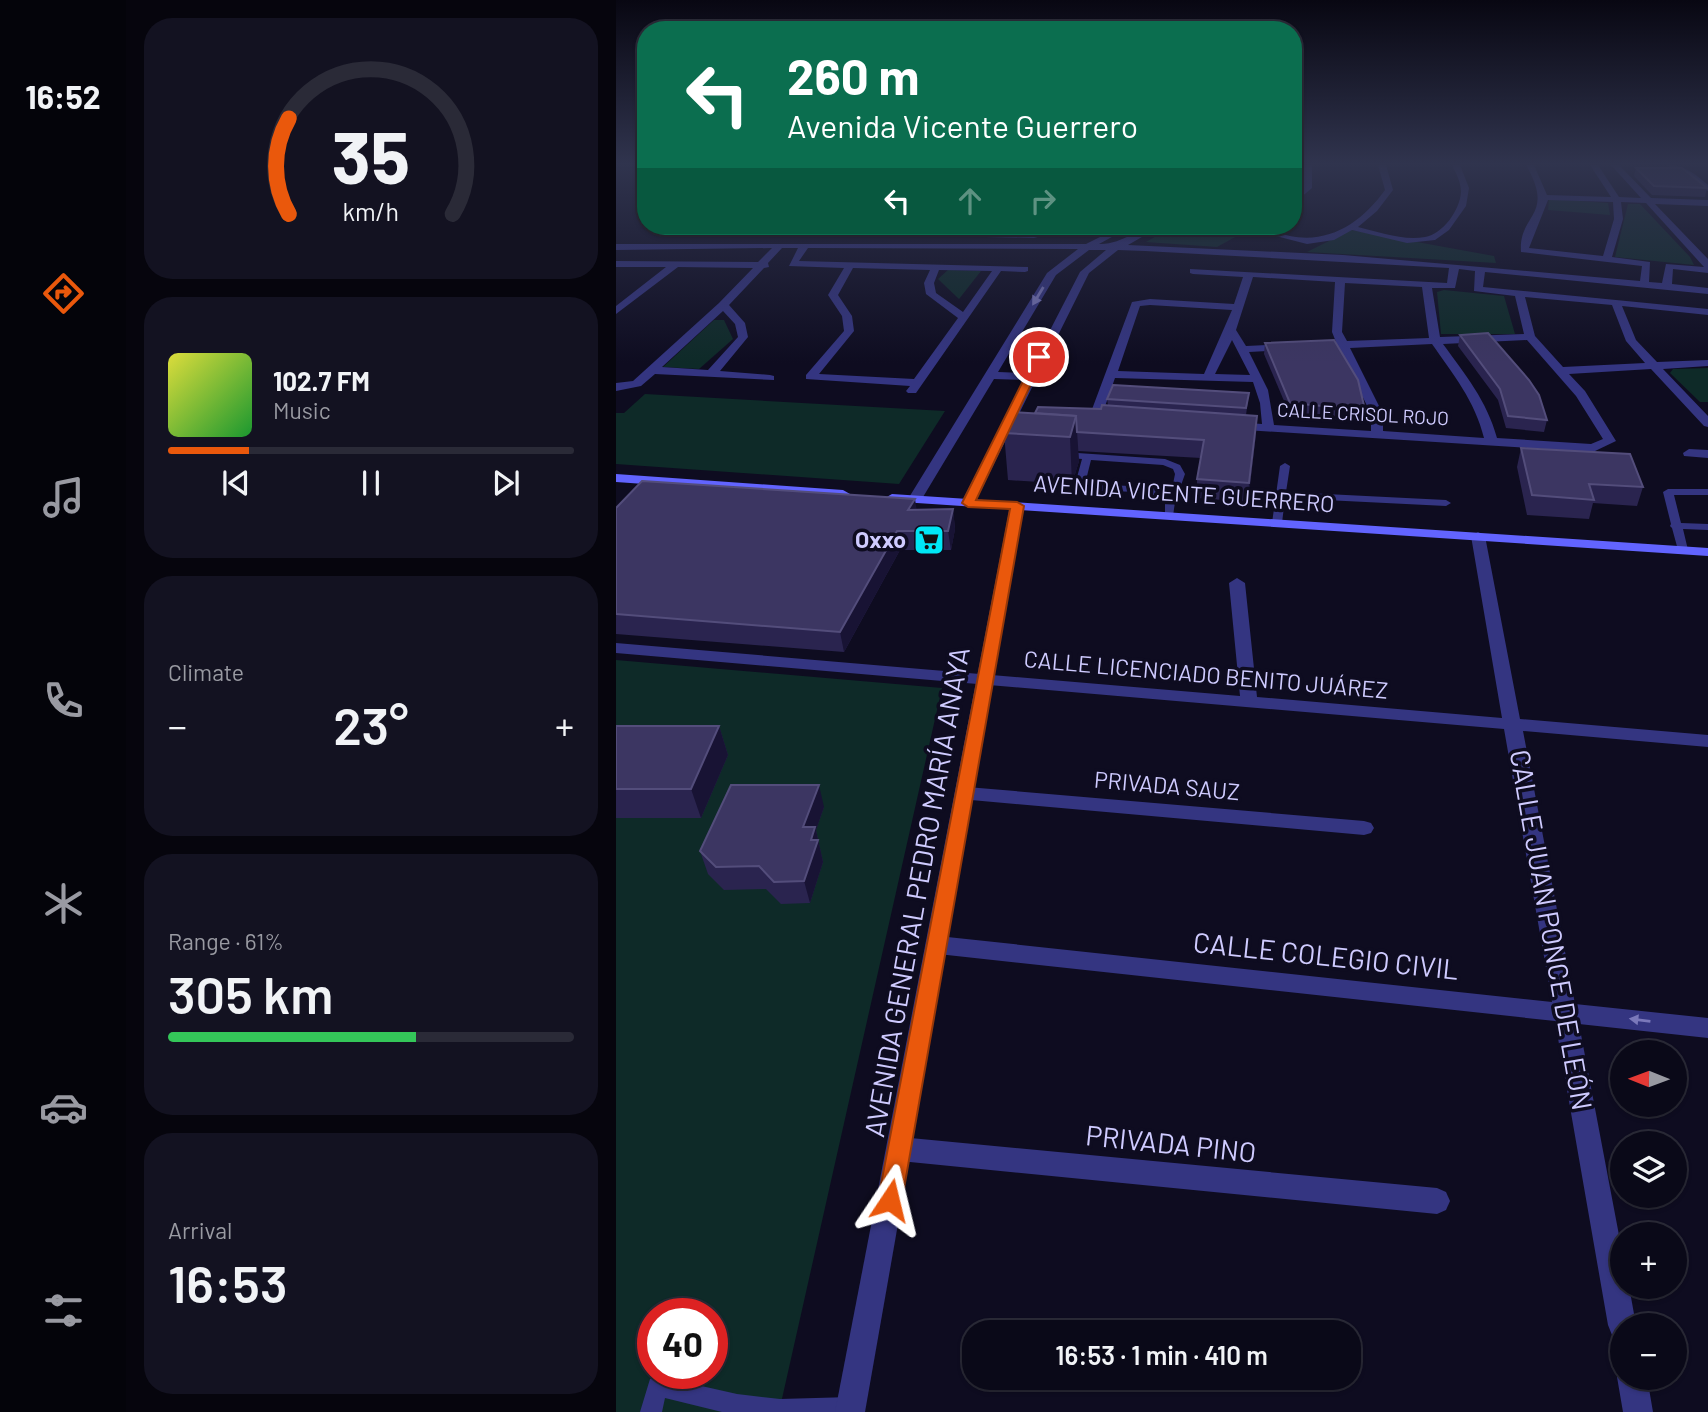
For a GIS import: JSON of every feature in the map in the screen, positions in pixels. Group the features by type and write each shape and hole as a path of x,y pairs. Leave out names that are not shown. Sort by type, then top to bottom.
{"main road":[{"name":"AVENIDA VICENTE GUERRERO","path":"616,478 648,486 867,496 1708,552"}],"street":[{"path":"1280,235 1316,241 1340,231"},
{"path":"1371,231 1423,240 1430,239 1441,231"},
{"path":"1533,231 1523,248 1536,253 1647,264 1644,284"},
{"path":"1607,260 1617,231"},
{"path":"1675,231 1708,268"},
{"path":"915,499 1052,273 1084,248 1110,235"},
{"path":"968,503 1029,377 1085,272 1113,249 1140,235"},
{"path":"1250,239 1259,235"},
{"path":"616,247 805,245 1219,251 1242,248 1285,236"},
{"path":"616,387 633,386 653,370 783,245"},
{"path":"805,245 792,264 1026,269"},
{"path":"1242,248 1708,291"},
{"path":"616,264 762,265"},
{"path":"616,311 675,265"},
{"path":"850,266 833,295 847,316 849,331 810,377 913,389 962,316 999,268"},
{"path":"1667,287 1669,266 1708,268"},
{"path":"936,267 929,283 931,295 962,316"},
{"path":"1193,271 1452,286 1454,267"},
{"path":"1480,269 1478,289 1708,312"},
{"path":"1208,377 1231,330 1249,274"},
{"path":"1340,279 1336,315 1342,345 1377,414 1377,434"},
{"path":"1427,285 1435,341 1473,394 1485,416 1491,441"},
{"path":"1519,292 1530,337 1560,371 1708,363"},
{"path":"1615,301 1631,341 1708,423"},
{"path":"1118,419 1096,414 1136,304 1150,302 1238,307"},
{"path":"713,372 743,337 740,323 723,305"},
{"path":"1231,330 1270,413 1269,428"},
{"path":"1242,349 1530,337"},
{"path":"653,370 770,377"},
{"name":"CALLE CRISOL ROJO","path":"1216,425 1593,448 1610,442 1597,417 1560,371"},
{"path":"1111,374 1256,379"},
{"path":"990,375 1029,377"},
{"path":"1689,453 1708,454"},
{"name":"AVENIDA GENERAL PEDRO MARÍA ANAYA","path":"850,1410 967,794 1017,506"},
{"name":"CALLE JUAN PONCE DE LEÓN","path":"1479,536 1620,1313"},
{"path":"1237,583 1249,700"},
{"name":"CALLE LICENCIADO BENITO JUÁREZ","path":"616,648 1708,741"},
{"name":"PRIVADA SAUZ","path":"967,794 1364,828"},
{"name":"CALLE COLEGIO CIVIL","path":"938,945 1708,1028"},
{"name":"PRIVADA PINO","path":"900,1149 1437,1201"},
{"path":"1634,1390 1638,1412"}],"lane":[{"path":"986,247 991,235 1040,235"},
{"path":"993,451 1007,452"},
{"path":"1047,454 1166,462 1179,470 1175,488 1147,491 1097,488 1084,484 1080,477 1087,457"},
{"path":"1277,523 1285,466"},
{"path":"1147,491 1168,499 1168,516"},
{"path":"1683,550 1668,492 1708,492"},
{"path":"1281,495 1446,503"},
{"path":"1675,527 1708,527"},
{"path":"651,1412 656,1389"},
{"path":"670,1389 737,1405 780,1410 850,1410"}],"green space":[{"path":"1349,231 1356,231 1494,256 1496,263 1307,252"},
{"path":"1621,231 1665,231 1694,265 1615,257"},
{"path":"1158,235 1237,236 1217,247 1146,242"},
{"path":"948,270 981,271 959,299 938,279"},
{"path":"1444,290 1504,296 1515,334 1441,334 1437,292"},
{"path":"714,320 724,320 733,339 699,369 663,367"},
{"path":"1708,368 1708,402 1700,402 1670,373 1673,369"},
{"path":"645,394 945,411 899,484 616,464 616,413 624,413"},
{"path":"616,660 942,688 779,1412 616,1412"}],"building":[{"path":"1488,333 1529,380 1539,395 1547,420 1508,416 1500,389 1460,335"},
{"path":"1334,340 1358,380 1365,410 1290,403 1265,343"},
{"path":"1113,385 1249,393 1246,408 1107,399"},
{"path":"1102,405 1257,416 1249,483 1197,479 1204,440 1077,432 1076,416 1035,413 1038,407 1101,409"},
{"path":"1014,412 1076,416 1070,437 1004,433"},
{"path":"1521,448 1630,454 1643,487 1589,484 1594,500 1532,495"},
{"path":"642,481 915,499 908,510 953,509 948,531 897,531 840,632 616,614 616,508"},
{"path":"616,726 719,726 691,789 616,789"},
{"path":"731,785 819,785 803,827 815,827 811,840 818,840 804,881 774,882 759,866 716,867 700,851"}],"place":[{"name":"Oxxo","path":"929,540"}],"route":[{"path":"890,1200 967,794 1017,506 968,503 1039,357"}]}
